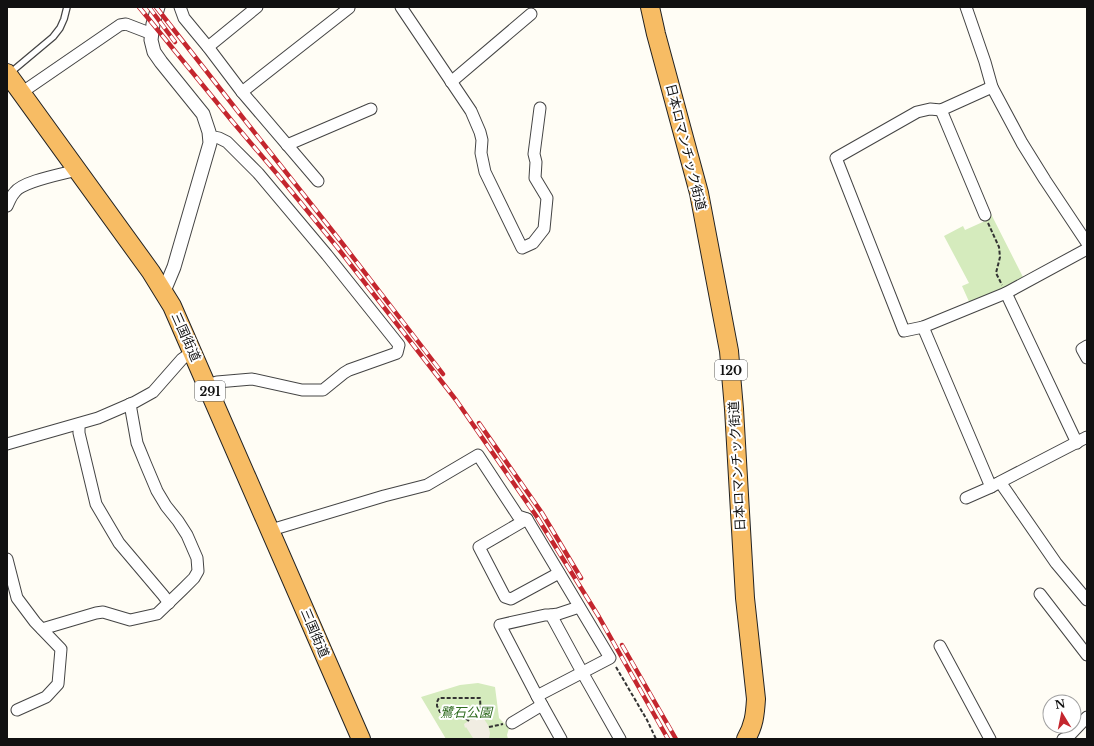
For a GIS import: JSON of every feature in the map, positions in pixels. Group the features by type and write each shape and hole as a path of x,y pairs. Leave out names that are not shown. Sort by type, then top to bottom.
{"highway":[{"name":"日本ロマンチック街道","path":"650,7 699,193 729,351 734,409 745,598 756,700 752,729 746,739"},
{"name":"三国街道","path":"8,74 151,272 172,306 361,739"}],"street":[{"path":"158,7 153,24 151,40 154,52 203,114 209,132 210,143 174,267 164,291"},
{"path":"180,7 184,18 242,92 318,181"},
{"path":"208,47 257,7"},
{"path":"242,92 349,8 348,7"},
{"path":"401,7 471,111 482,140 481,153 485,172 522,248 533,243 544,229 547,198 535,178 536,162 534,154 540,108"},
{"path":"966,7 992,87 1022,143 1087,243"},
{"path":"451,82 531,14"},
{"path":"21,93 120,25 126,24 152,34"},
{"path":"992,87 941,110 930,109 917,112 836,158 904,331 923,327 1006,293 1087,249"},
{"path":"287,145 371,109"},
{"path":"941,110 985,215"},
{"path":"207,385 217,382 252,379 302,390 323,390 344,373 397,353 399,345 327,255 258,173 227,142 219,138 209,136"},
{"path":"7,206 15,191 37,181 77,170"},
{"path":"966,498 1082,440 1006,293"},
{"path":"923,327 995,484 1056,563 1087,600"},
{"path":"1087,346 1082,349 1087,358"},
{"path":"8,442 79,424 98,418 130,404 153,392 182,359 192,352"},
{"path":"42,628 103,612 130,620 157,614 194,578 198,571 197,558 187,534 166,506 157,491 146,466 138,443 130,404"},
{"path":"79,424 96,504 118,542 169,603"},
{"path":"271,530 384,496 427,485 478,455 518,516 527,519 610,658 582,672 512,722"},
{"path":"527,519 479,547 505,597 511,599 560,574"},
{"path":"7,559 9,577 17,598 35,622 61,649 58,684 46,697 17,710"},
{"path":"1040,594 1087,655"},
{"path":"561,739 500,625 545,614 558,614 579,607"},
{"path":"551,615 620,739"},
{"path":"940,646 990,739"},
{"path":"1063,739 1068,737 1087,717"}],"lane":[{"path":"8,74 53,37 60,28 67,7"}],"path":[{"path":"985,215 999,247 1000,257 996,273 1006,293"},
{"path":"610,658 647,720 656,739"},
{"path":"469,721 456,713 440,712 436,702 439,698 480,698 481,718"},
{"path":"489,727 512,722"}],"green space":[{"path":"990,212 1024,279 971,306 962,286 969,283 944,236 963,226 965,230 985,221 983,215"},
{"name":"鷺石公園","path":"478,683 495,687 499,718 509,728 507,735 508,739 446,739 421,697 460,685"}],"shaded area":[{"path":"481,718 484,719 488,725 490,733 489,739 472,739 473,738 466,727 465,728 464,724 470,720"}],"railway":[{"path":"139,7 337,247 456,400 537,517 599,617 668,739"},
{"path":"149,7 175,42"},
{"path":"156,7 443,374"},
{"path":"479,423 542,513 581,578"},
{"path":"622,645 676,739"}]}
